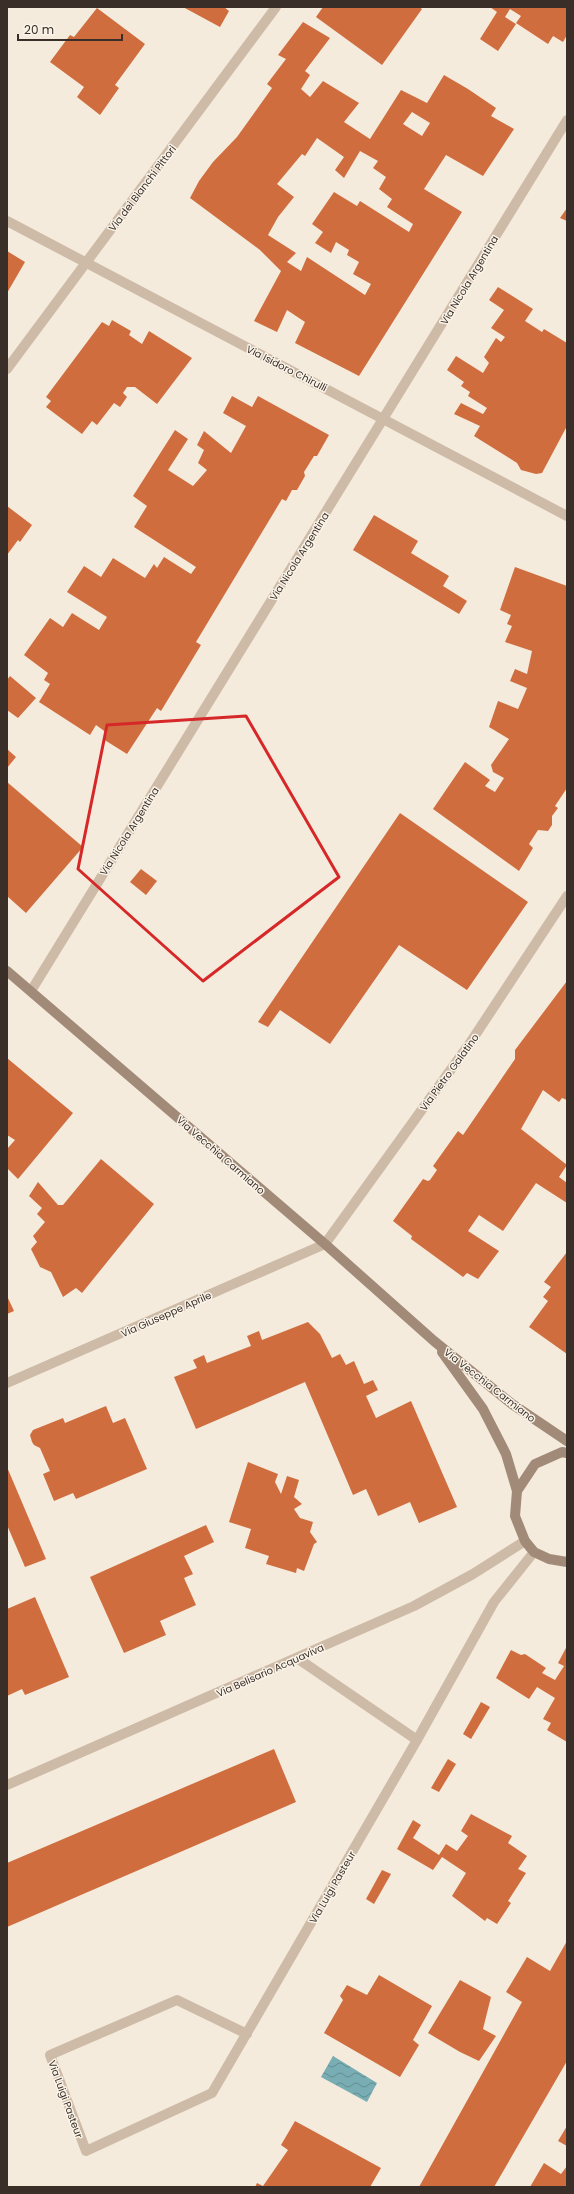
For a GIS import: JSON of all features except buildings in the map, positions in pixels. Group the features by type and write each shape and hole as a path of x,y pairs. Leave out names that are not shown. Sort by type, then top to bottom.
{"street":[{"name":"Via dei Bianchi Pittori","path":"7,369 276,7"},
{"name":"Via Nicola Argentina","path":"30,991 567,120"},
{"name":"Via Isidoro Chirulli","path":"7,221 85,264 384,418 567,516"},
{"name":"Via Pietro Galatino","path":"325,1244 470,1043 567,896"},
{"name":"Via Vecchia Carmiano","path":"7,971 325,1244 434,1341 512,1404 567,1442"},
{"name":"Via Giuseppe Aprile","path":"7,1383 325,1244"},
{"name":"Via Vecchia Carmiano","path":"434,1341 483,1409 506,1454 517,1491 515,1516 525,1540 534,1552"},
{"name":"Via Vecchia Carmiano","path":"517,1491 535,1464 562,1452 567,1453"},
{"name":"Via Belisario Acquaviva","path":"7,1785 414,1606 473,1574 525,1540"},
{"path":"534,1552 549,1559 567,1562"},
{"name":"Via Luigi Pasteur","path":"247,2034 177,2000 50,2055 86,2151 212,2093 247,2034 417,1740 494,1602 534,1552"},
{"path":"297,1658 417,1740"}],"highlighted area":[{"path":"246,716 339,877 203,981 78,869 107,725"}],"water":[{"path":"333,2056 377,2083 367,2102 321,2077"}]}
